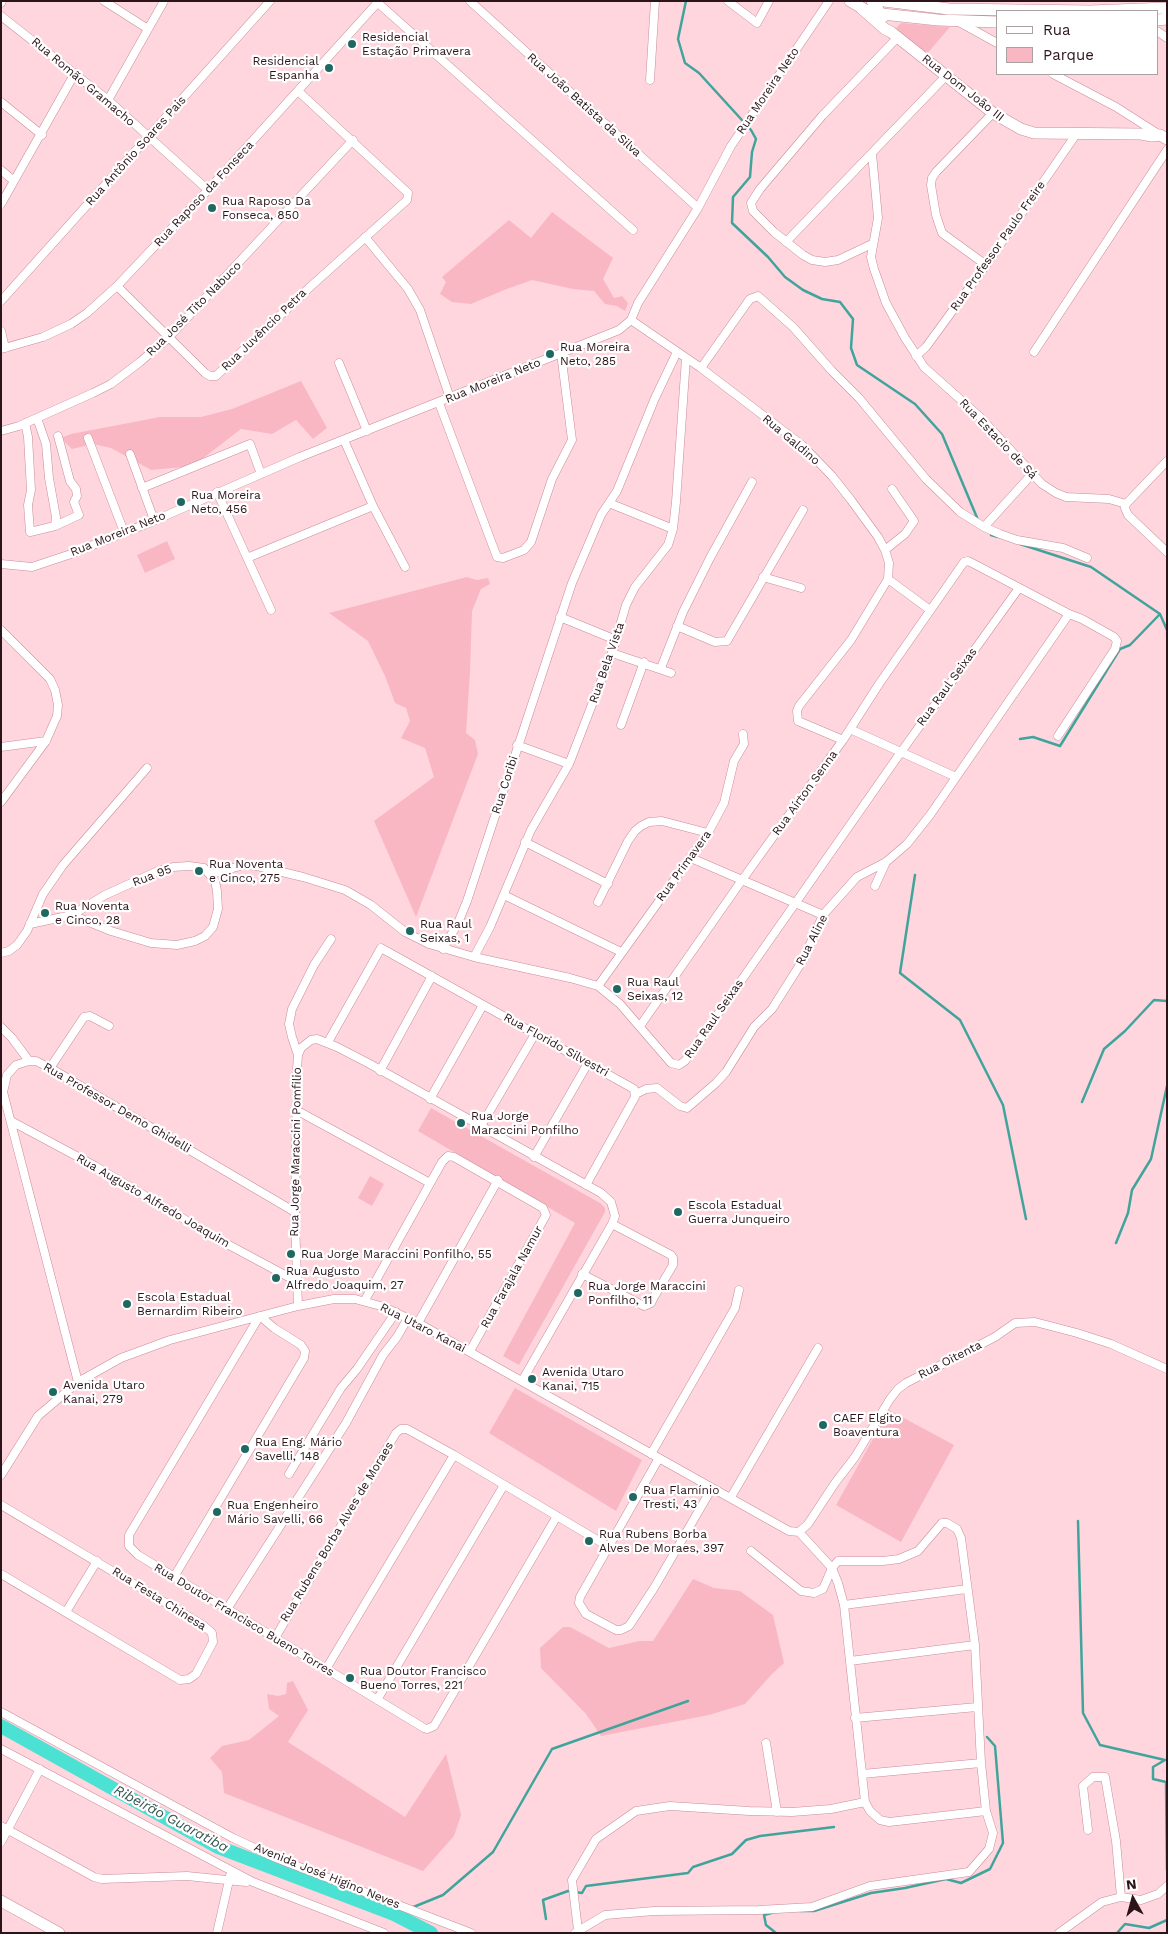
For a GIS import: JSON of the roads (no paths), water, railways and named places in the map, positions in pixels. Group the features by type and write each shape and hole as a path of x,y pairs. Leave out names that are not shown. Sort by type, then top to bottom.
{"main road":[{"path":"850,1 861,8 882,14 957,22 996,22"},
{"name":"Rua Dom João III","path":"872,1 894,35"},
{"path":"884,1 949,9 1020,10"},
{"name":"Rua Dom João III","path":"861,8 885,29 1011,125 1028,131 1077,134 1141,134 1163,137"},
{"path":"1116,10 1167,8"},
{"path":"1,1901 59,1933"}],"street":[{"path":"104,1 148,29"},
{"path":"108,100 164,1"},
{"name":"Rua Antônio Soares Pais","path":"1,301 270,1"},
{"name":"Rua João Batista da Silva","path":"470,1 698,208"},
{"path":"728,1 739,5 757,23 769,1"},
{"name":"Rua Moreira Neto","path":"1,564 32,567 154,520 344,440 620,330 632,320 638,303 698,208 731,146 829,1"},
{"path":"379,2 633,230"},
{"name":"Rua Raposo da Fonseca","path":"3,349 43,337 71,324 87,313 117,286 208,190 379,2"},
{"path":"650,80 654,2"},
{"name":"Rua Romão Gramacho","path":"1,16 108,100 208,190"},
{"path":"957,22 996,42"},
{"path":"872,244 838,260 825,262 807,258 786,242 751,207 752,200 760,188 894,35"},
{"path":"1,204 42,135 75,73"},
{"path":"1055,75 1123,111 1163,137"},
{"path":"786,242 946,76"},
{"path":"298,92 353,140"},
{"path":"1,102 42,135"},
{"path":"986,265 942,233 936,215 931,185 932,178 936,172 993,112"},
{"name":"Rua Professor Paulo Freire","path":"916,356 926,347 986,265 1077,134"},
{"name":"Rua Juvêncio Petra","path":"117,286 206,373 210,376 216,376 407,200 408,193 353,140"},
{"name":"Rua José Tito Nabuco","path":"1,431 37,418 111,384 140,362 169,338 353,140"},
{"path":"1034,352 1167,150"},
{"name":"Rua Estacio de Sá","path":"872,153 878,218 871,257 881,290 892,314 916,356 934,378 980,417 1042,484 1066,497 1102,498 1126,504"},
{"path":"1,170 14,181"},
{"path":"365,238 408,288 420,310 450,398"},
{"path":"701,368 750,299 758,296 793,327 821,360 859,398 926,479 960,512 984,527 1017,540 1063,548 1087,558"},
{"name":"Rua Galdino","path":"632,320 701,368 808,451 832,476 878,537 889,563 888,579"},
{"path":"1,331 3,349"},
{"name":"Rua Coribi","path":"443,949 458,923 467,901 572,583 600,515 617,491 655,398 677,352"},
{"path":"439,403 496,557 503,558 524,550 531,542 552,479 572,440 561,353"},
{"name":"Rua Bela Vista","path":"474,957 504,895 525,842 569,764 612,653 626,605 635,587 668,545 673,528 686,358"},
{"path":"339,364 367,431"},
{"path":"37,418 46,444 49,478 56,517 55,526"},
{"path":"25,423 28,437 31,490 28,505 30,532 55,526 78,515 74,502 77,496 76,489 70,481 58,436"},
{"path":"88,438 124,532"},
{"path":"344,440 373,506 405,567"},
{"path":"142,488 250,444 261,474"},
{"path":"130,454 154,520"},
{"path":"1167,461 1126,504 1125,508 1128,515 1167,552"},
{"path":"984,527 1032,474"},
{"path":"661,668 677,626 710,558 752,482"},
{"path":"885,550 905,534 914,521 892,489"},
{"path":"218,492 271,610"},
{"path":"609,503 673,528"},
{"path":"247,558 373,506"},
{"path":"677,626 715,642 727,641 803,510"},
{"name":"Rua Aírton Senna","path":"640,1026 850,730 878,684 961,564 968,561 1019,588"},
{"path":"763,576 801,588"},
{"path":"843,740 798,721 799,706 850,640 888,579 930,610"},
{"path":"1019,588 1082,619 1114,637 1117,641 1115,649 1058,736"},
{"name":"Rua Raul Seixas","path":"210,874 237,866 257,866 304,877 345,890 372,905 414,937 443,949 598,986 620,1004 671,1063 676,1065 682,1064 901,752 1019,588"},
{"name":"Rua Aline","path":"636,1094 646,1088 657,1088 680,1106 686,1108 710,1089 726,1072 754,1027 772,1009 789,983 803,960 823,916 857,877 886,862 907,844 930,815 1069,614"},
{"path":"560,617 616,640"},
{"path":"1,630 50,679 55,690 58,705 57,716 46,741 1,802"},
{"path":"612,653 644,662 671,673"},
{"path":"620,725 644,662"},
{"path":"850,730 956,777"},
{"name":"Rua Primavera","path":"598,986 708,833 724,803 734,761 744,744 743,734"},
{"path":"1,747 46,741"},
{"path":"517,745 569,764"},
{"path":"1,953 9,951 17,945 30,924 43,894 63,865 147,768"},
{"path":"598,902 628,842 635,830 641,826 649,822 662,821 708,833"},
{"path":"525,842 608,884"},
{"path":"691,858 823,916"},
{"path":"875,886 886,862"},
{"name":"Rua 95","path":"30,924 72,914 105,896 173,867 189,866 204,868 210,874"},
{"path":"72,914 111,931 150,943 177,945 195,942 205,936 212,927 218,909 215,881 210,874"},
{"path":"504,895 621,952"},
{"path":"298,1055 289,1024 292,1009 314,965 331,938"},
{"name":"Rua Florido Silvestri","path":"328,1042 378,946 634,1089 636,1094"},
{"path":"380,1071 432,976"},
{"path":"430,1099 483,1005"},
{"path":"50,1068 84,1017 90,1016 109,1026"},
{"path":"1,1027 17,1043 29,1061"},
{"path":"481,1126 535,1034"},
{"name":"Rua Jorge Maraccini Pomfilio","path":"298,1306 295,1212 298,1055 301,1048 311,1040 328,1042"},
{"path":"328,1042 601,1193 611,1202 615,1216 612,1224 522,1381"},
{"name":"Rua Professor Demo Ghidelli","path":"78,1382 3,1092 7,1075 16,1065 36,1061 50,1068 295,1212"},
{"path":"534,1157 588,1063"},
{"path":"586,1185 636,1094"},
{"path":"296,1110 430,1183"},
{"name":"Rua Augusto Alfredo Joaquim","path":"10,1121 95,1166 214,1237 296,1281"},
{"name":"Rua Farajala Namur","path":"364,1300 442,1162 450,1156 498,1180 543,1208 546,1215 470,1351"},
{"path":"418,1323 498,1180"},
{"path":"582,1274 644,1306 651,1304 673,1265 673,1258 671,1255 612,1224"},
{"path":"651,1454 735,1308 739,1290"},
{"name":"Rua Utaro Kanai","path":"1,1475 38,1416 78,1382 120,1358 142,1349 298,1306 334,1299 364,1300 418,1323 712,1488 789,1530 799,1532"},
{"path":"289,1474 341,1388 357,1369 396,1312"},
{"path":"174,1577 304,1358 305,1351 300,1345 260,1316"},
{"name":"Rua Doutor Francisco Bueno Torres","path":"260,1316 129,1535 128,1543 131,1550 424,1728 434,1726 556,1516"},
{"path":"227,1609 346,1423 383,1356 397,1338 408,1318"},
{"name":"Rua Oitenta","path":"799,1532 808,1524 834,1483 855,1456 890,1399 898,1390 906,1383 995,1337 1015,1323 1035,1322 1076,1333 1111,1344 1167,1369"},
{"path":"731,1497 818,1348"},
{"name":"Rua Rubens Borba Alves de Moraes","path":"275,1638 398,1430 404,1428 454,1455 609,1547"},
{"path":"326,1669 454,1455"},
{"path":"660,1458 580,1598 580,1603 586,1614 616,1630 629,1626 654,1588 712,1488"},
{"path":"377,1700 504,1485"},
{"name":"Rua Festa Chinesa","path":"1,1505 209,1629 212,1633 213,1642 193,1678 180,1680 1,1574"},
{"path":"751,1551 801,1591 807,1593 819,1592 823,1589 832,1568 840,1560 883,1561 909,1556 925,1544 940,1524 944,1522 957,1529 961,1538 975,1645 981,1763 986,1811 993,1833 989,1849 969,1872 870,1886 812,1907 759,1910 654,1911 605,1915 576,1932 572,1880 596,1839 636,1811 670,1806 777,1812 813,1811 865,1802"},
{"path":"799,1532 832,1568 844,1605 865,1802 874,1816 889,1822 986,1811"},
{"path":"66,1612 97,1561"},
{"path":"844,1605 968,1589"},
{"path":"850,1660 975,1645"},
{"path":"855,1718 977,1707"},
{"name":"Avenida José Higino Neves","path":"1,1712 233,1838 276,1858 471,1933"},
{"path":"766,1743 777,1812"},
{"path":"1,1749 230,1876"},
{"path":"862,1774 981,1763"},
{"path":"1,1842 4,1828 40,1769"},
{"path":"1088,1830 1083,1786 1093,1777 1105,1776 1116,1841 1121,1897"},
{"path":"4,1828 94,1877 118,1880 165,1876 230,1876 253,1882 384,1933"},
{"path":"217,1933 230,1876"},
{"path":"1059,1933 1102,1902 1121,1897 1141,1900 1158,1894 1167,1886"}],"waterway":[{"path":"686,1 678,39 685,63 699,73 751,130 756,139 752,152 750,177 733,197 732,223 768,257 785,277 803,290 822,299 840,302 853,319 851,348 857,365 915,404 942,434 978,520"},
{"path":"991,535 998,537"},
{"path":"1020,544 1091,567 1160,614 1167,630"},
{"path":"1020,739 1033,737 1060,746 1120,649 1130,645 1160,614"},
{"path":"915,875 900,973 960,1020 1003,1105 1026,1219"},
{"path":"1082,1102 1104,1049 1125,1031 1154,1000 1167,1001"},
{"path":"1116,1243 1128,1213 1132,1190 1151,1159 1167,1086"},
{"path":"1078,1521 1083,1713 1100,1745 1165,1760 1153,1767 1153,1779 1166,1782 1167,1870"},
{"path":"411,1908 443,1895 493,1852 552,1749 688,1701"},
{"name":"Ribeirão Guaratiba","path":"1,1726 218,1847 394,1914 431,1933"},
{"path":"800,1911 814,1911 871,1893 946,1879 961,1883 990,1869 1003,1843 995,1746 987,1737"},
{"path":"546,1919 543,1900 568,1891 582,1893 586,1886 688,1873 693,1867 732,1854 746,1840 760,1836 834,1827"},
{"path":"394,1914 406,1910"},
{"path":"775,1912 764,1915 766,1925 776,1933"},
{"path":"1117,1933 1125,1924 1149,1928 1167,1920"}],"place":[{"name":"Residencial Estação Primavera","path":"352,44"},
{"name":"Residencial Espanha","path":"329,68"},
{"name":"Rua Raposo Da Fonseca, 850","path":"212,208"},
{"name":"Rua Moreira Neto, 285","path":"550,354"},
{"name":"Rua Moreira Neto, 456","path":"181,502"},
{"name":"Rua Noventa e Cinco, 275","path":"199,871"},
{"name":"Rua Noventa e Cinco, 28","path":"45,913"},
{"name":"Rua Raul Seixas, 1","path":"410,931"},
{"name":"Rua Raul Seixas, 12","path":"617,989"},
{"name":"Rua Jorge Maraccini Ponfilho","path":"461,1123"},
{"name":"Escola Estadual Guerra Junqueiro","path":"678,1212"},
{"name":"Rua Jorge Maraccini Ponfilho, 55","path":"291,1254"},
{"name":"Rua Augusto Alfredo Joaquim, 27","path":"276,1278"},
{"name":"Rua Jorge Maraccini Ponfilho, 11","path":"578,1293"},
{"name":"Escola Estadual Bernardim Ribeiro","path":"127,1304"},
{"name":"Avenida Utaro Kanai, 715","path":"532,1379"},
{"name":"Avenida Utaro Kanai, 279","path":"53,1392"},
{"name":"CAEF Elgito Boaventura","path":"823,1425"},
{"name":"Rua Eng. Mário Savelli, 148","path":"245,1449"},
{"name":"Rua Flamínio Tresti, 43","path":"633,1497"},
{"name":"Rua Engenheiro Mário Savelli, 66","path":"217,1512"},
{"name":"Rua Rubens Borba Alves De Moraes, 397","path":"589,1541"},
{"name":"Rua Doutor Francisco Bueno Torres, 221","path":"350,1678"}]}
